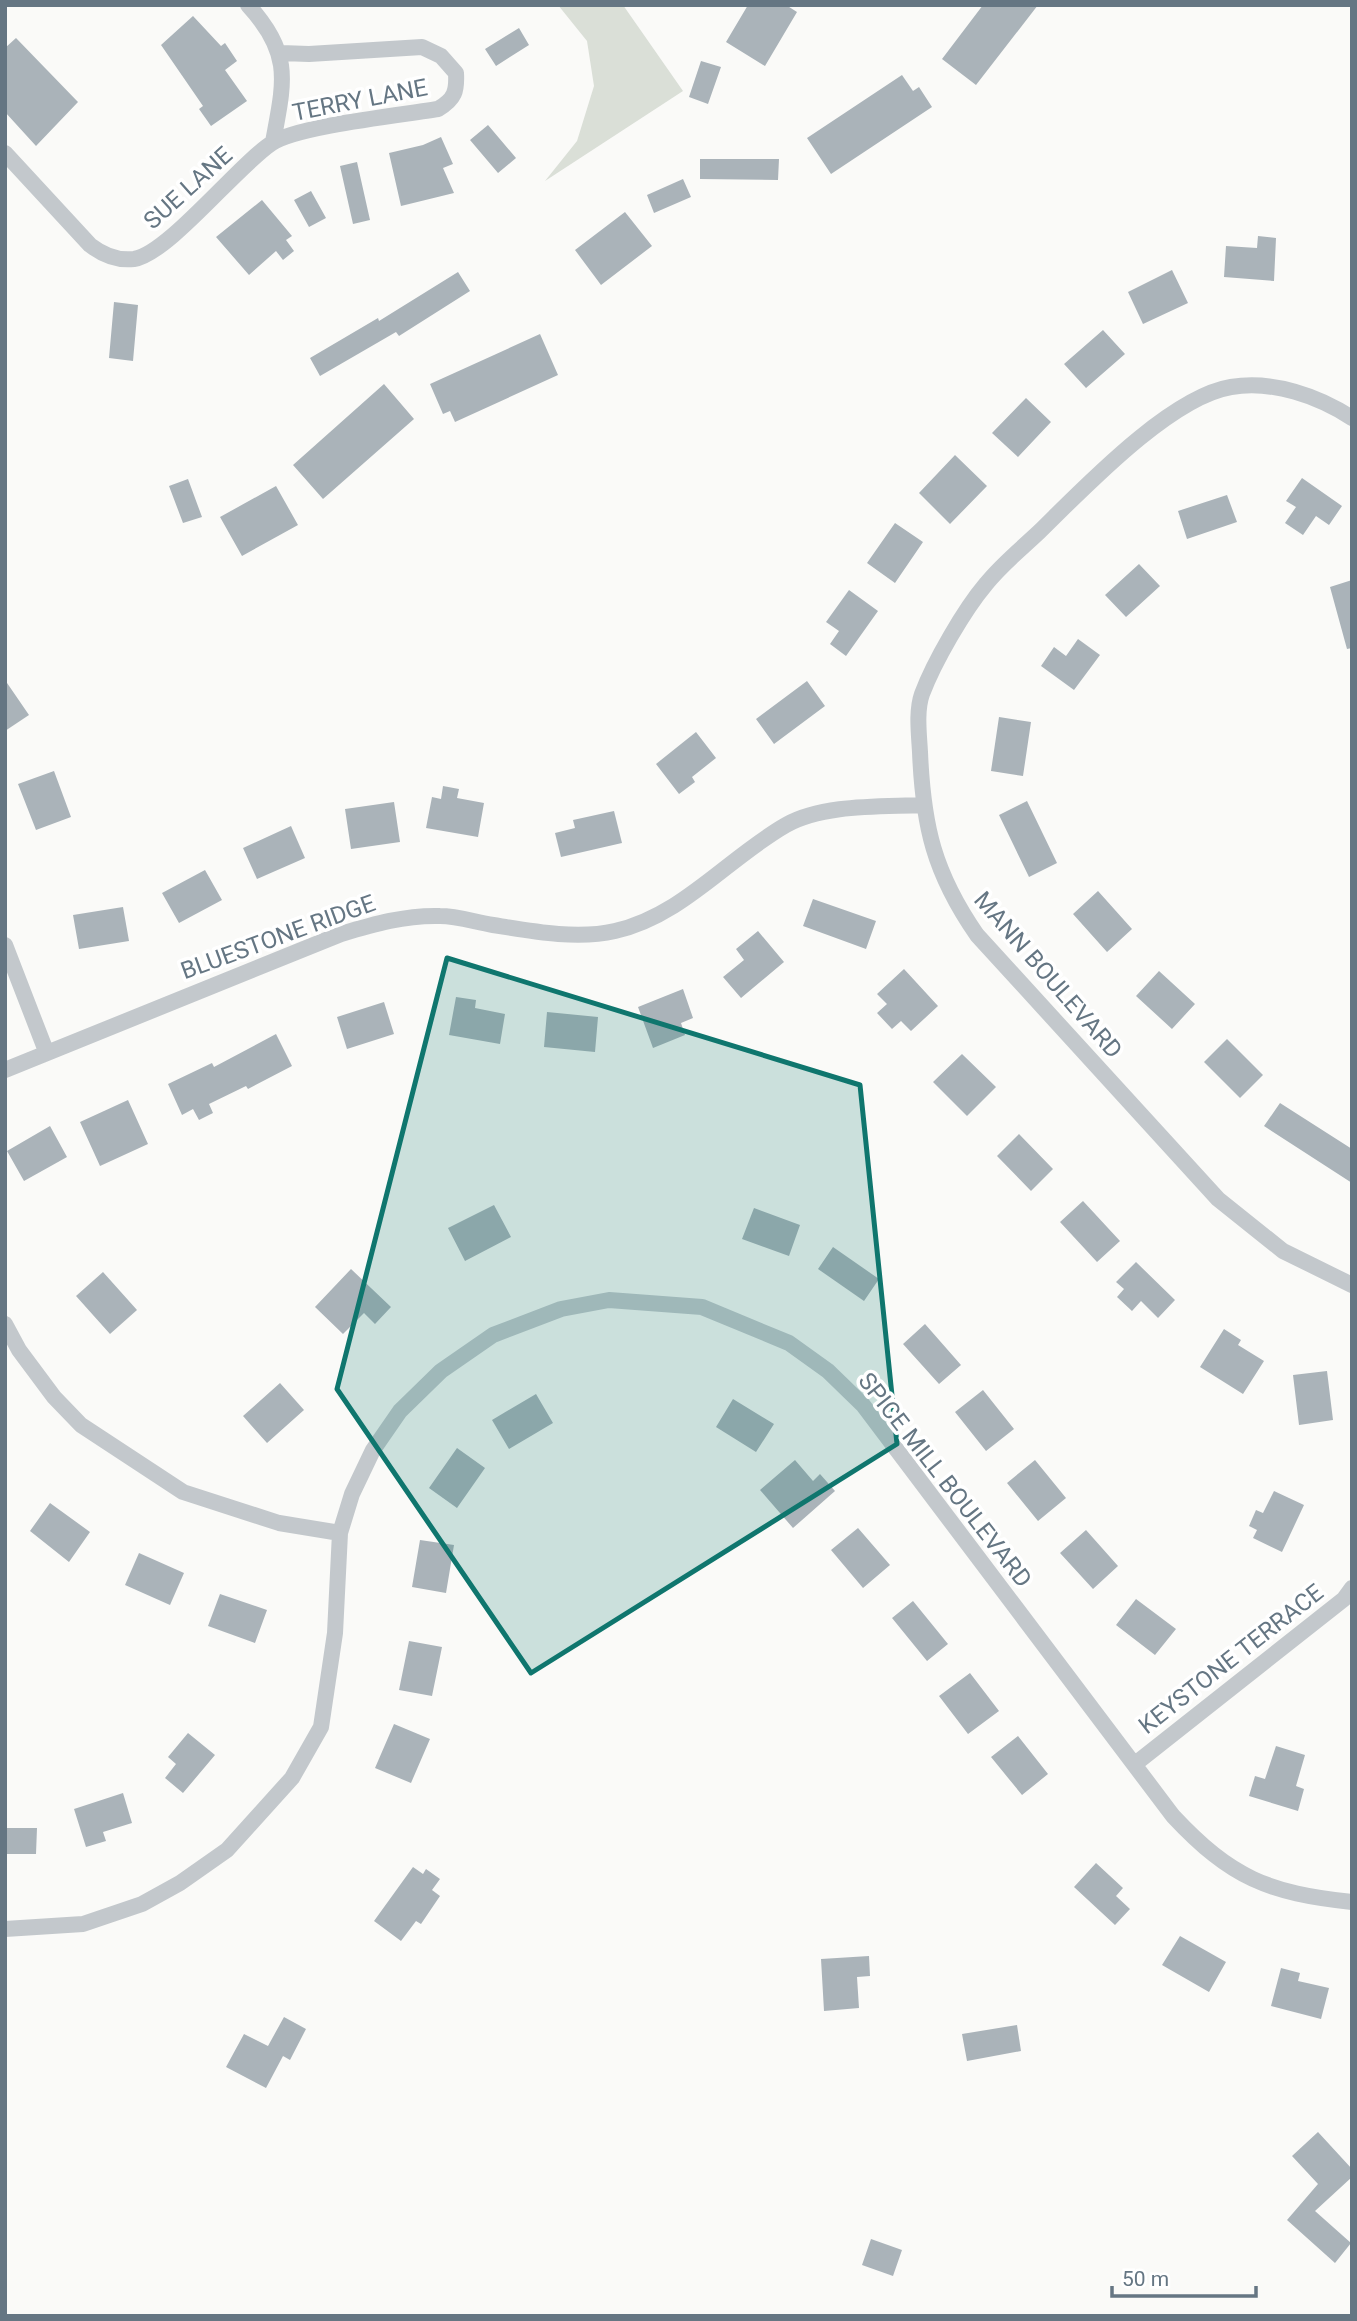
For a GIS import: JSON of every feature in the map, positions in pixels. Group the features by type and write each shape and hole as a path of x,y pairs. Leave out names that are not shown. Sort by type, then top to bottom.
{"street":[{"path":"248,5 274,37 281,53 281,101 272,142"},
{"name":"TERRY LANE","path":"272,142 304,132 438,109 457,91 457,73 441,56 422,47 309,54 281,53"},
{"name":"SUE LANE","path":"5,153 90,245 104,255 136,259 160,247 272,142"},
{"name":"MANN BOULEVARD","path":"1352,418 1309,396 1273,386 1231,387 1200,397 1166,419 1097,476 986,583 960,620 922,695 918,727 922,805 951,897 977,935 1218,1199 1283,1251 1352,1286"},
{"name":"BLUESTONE RIDGE","path":"5,1070 46,1051 341,934 393,918 442,916 577,934 614,931 651,918 696,890 788,823 840,809 922,805"},
{"path":"5,945 46,1051"},
{"name":"SPICE MILL BOULEVARD","path":"5,1929 82,1924 142,1904 180,1883 227,1850 292,1778 321,1727 335,1633 340,1533 352,1494 373,1450 400,1410 441,1371 493,1335 561,1309 609,1300 702,1307 789,1343 828,1371 863,1405 1181,1824 1206,1851 1240,1875 1270,1888 1310,1898 1352,1902"},
{"path":"5,1324 19,1350 54,1398 81,1425 183,1492 279,1522 340,1533"},
{"name":"KEYSTONE TERRACE","path":"1135,1763 1344,1599 1352,1588"}],"highlighted area":[{"path":"447,958 860,1085 897,1444 531,1673 337,1389"}],"shaded area":[{"path":"558,5 623,5 683,91 545,181 577,141 594,86 587,41"}],"building":[{"path":"748,5 786,5 797,12 765,66 726,42"},
{"path":"983,5 1038,5 976,85 942,59"},
{"path":"193,16 221,46 225,43 237,61 225,70 247,101 211,126 199,109 203,106 161,45"},
{"path":"519,28 529,45 496,66 485,49"},
{"path":"16,38 78,102 36,146 5,112 5,48"},
{"path":"701,61 721,67 708,104 689,97"},
{"path":"902,75 913,91 919,87 932,107 831,174 807,138"},
{"path":"488,125 516,158 498,173 470,140"},
{"path":"441,137 453,164 443,168 454,193 401,206 389,153 423,145"},
{"path":"700,159 779,159 778,180 700,179"},
{"path":"357,162 370,220 353,224 340,166"},
{"path":"683,179 691,197 654,213 647,195"},
{"path":"311,191 326,218 309,227 294,200"},
{"path":"262,200 292,236 286,240 294,251 283,260 276,251 249,275 216,237"},
{"path":"625,212 652,246 601,285 575,250"},
{"path":"1258,236 1276,238 1274,281 1224,277 1226,246 1257,248"},
{"path":"1172,270 1188,303 1143,324 1128,292"},
{"path":"458,272 470,291 399,336 396,332 320,376 310,358 378,318 379,321"},
{"path":"114,302 138,305 133,361 109,358"},
{"path":"1103,330 1125,354 1086,388 1064,364"},
{"path":"540,334 558,375 455,422 450,411 443,414 430,384"},
{"path":"384,384 414,419 323,499 293,465"},
{"path":"1026,398 1051,422 1018,457 992,433"},
{"path":"955,455 987,486 950,524 919,493"},
{"path":"1302,478 1342,506 1329,525 1316,516 1303,535 1285,523 1296,507 1286,501"},
{"path":"188,479 202,517 183,523 169,486"},
{"path":"276,486 298,525 242,556 220,517"},
{"path":"1227,495 1237,522 1187,539 1178,511"},
{"path":"895,523 923,542 895,583 867,563"},
{"path":"1139,564 1160,586 1126,617 1105,595"},
{"path":"1352,580 1352,648 1347,649 1330,587"},
{"path":"849,590 878,611 846,656 830,644 839,631 826,622"},
{"path":"1078,639 1100,655 1074,690 1041,666 1054,647 1066,656"},
{"path":"5,680 29,715 5,731"},
{"path":"807,681 825,706 774,744 756,719"},
{"path":"999,717 1031,722 1023,776 991,771"},
{"path":"696,732 716,758 692,777 695,782 679,794 656,764"},
{"path":"54,771 71,817 36,830 18,784"},
{"path":"443,786 459,789 457,798 484,803 478,837 426,828 432,797 441,799"},
{"path":"1027,801 1057,863 1029,877 999,815"},
{"path":"394,802 400,842 351,849 345,809"},
{"path":"614,811 622,843 561,857 555,833 575,828 573,820"},
{"path":"291,826 305,858 257,879 243,848"},
{"path":"205,870 222,900 179,923 162,893"},
{"path":"1098,891 1132,929 1107,952 1073,914"},
{"path":"813,899 876,921 866,949 803,926"},
{"path":"123,907 129,941 79,949 73,915"},
{"path":"758,931 784,962 741,998 723,977 744,960 736,949"},
{"path":"904,969 938,1006 911,1031 901,1021 892,1029 877,1013 887,1004 877,994"},
{"path":"1159,971 1195,1004 1172,1029 1136,996"},
{"path":"683,989 693,1018 681,1023 685,1035 653,1048 638,1007"},
{"path":"456,997 476,1000 475,1008 505,1014 500,1044 449,1035"},
{"path":"384,1002 394,1034 347,1049 337,1017"},
{"path":"547,1012 598,1017 595,1052 544,1047"},
{"path":"276,1034 292,1066 248,1089 246,1086 209,1104 213,1113 199,1120 193,1109 182,1115 168,1084 212,1063 214,1067"},
{"path":"1227,1039 1263,1075 1240,1098 1204,1062"},
{"path":"962,1054 996,1087 967,1116 933,1082"},
{"path":"128,1100 148,1144 100,1166 80,1122"},
{"path":"1280,1103 1352,1149 1352,1183 1264,1126"},
{"path":"50,1126 67,1157 24,1181 7,1151"},
{"path":"1019,1134 1053,1169 1031,1191 997,1156"},
{"path":"1083,1201 1120,1241 1097,1262 1060,1222"},
{"path":"494,1205 511,1237 465,1261 448,1228"},
{"path":"754,1208 800,1225 789,1256 742,1239"},
{"path":"833,1247 879,1279 864,1301 818,1269"},
{"path":"1136,1262 1175,1300 1158,1318 1141,1301 1132,1311 1117,1297 1124,1289 1116,1282"},
{"path":"351,1269 391,1307 375,1324 364,1313 343,1334 315,1307"},
{"path":"103,1272 137,1310 110,1334 76,1296"},
{"path":"925,1324 961,1365 939,1384 903,1344"},
{"path":"1224,1329 1241,1340 1238,1345 1264,1361 1243,1394 1200,1367"},
{"path":"1327,1371 1333,1420 1299,1425 1293,1375"},
{"path":"280,1383 304,1410 267,1443 243,1416"},
{"path":"983,1390 1014,1429 986,1451 955,1412"},
{"path":"536,1394 553,1423 509,1449 492,1420"},
{"path":"733,1399 774,1424 756,1452 716,1427"},
{"path":"457,1448 485,1468 457,1508 429,1488"},
{"path":"795,1460 813,1481 820,1474 835,1491 793,1528 760,1490"},
{"path":"1035,1460 1066,1498 1038,1521 1007,1483"},
{"path":"1274,1491 1304,1505 1282,1552 1253,1538 1257,1530 1249,1526 1256,1510 1263,1513"},
{"path":"50,1503 90,1532 69,1562 30,1531"},
{"path":"858,1528 890,1565 863,1588 831,1550"},
{"path":"1086,1530 1118,1566 1093,1589 1060,1553"},
{"path":"420,1540 454,1545 446,1593 412,1587"},
{"path":"139,1553 184,1573 170,1605 125,1585"},
{"path":"220,1594 267,1610 255,1643 208,1626"},
{"path":"1136,1599 1176,1629 1155,1655 1116,1625"},
{"path":"913,1601 948,1644 927,1661 892,1618"},
{"path":"409,1641 442,1647 432,1696 399,1690"},
{"path":"970,1673 999,1711 968,1734 939,1696"},
{"path":"394,1724 430,1739 411,1783 375,1768"},
{"path":"188,1733 215,1755 183,1793 165,1778 176,1764 168,1757"},
{"path":"1018,1736 1048,1774 1022,1795 991,1757"},
{"path":"1276,1746 1305,1755 1296,1786 1304,1789 1298,1811 1249,1796 1255,1776 1265,1779"},
{"path":"123,1793 132,1823 103,1832 106,1841 86,1847 74,1809"},
{"path":"5,1828 37,1828 36,1854 5,1854"},
{"path":"1096,1863 1123,1888 1116,1896 1130,1909 1115,1925 1074,1887"},
{"path":"413,1867 423,1874 426,1869 440,1879 432,1890 440,1896 421,1924 416,1921 401,1941 374,1921"},
{"path":"1180,1936 1226,1962 1209,1992 1162,1965"},
{"path":"869,1956 870,1976 857,1977 859,2008 824,2011 821,1959"},
{"path":"1281,1968 1300,1973 1298,1981 1329,1988 1321,2019 1271,2006"},
{"path":"284,2017 306,2029 290,2060 283,2056 266,2088 226,2067 244,2034 268,2046"},
{"path":"1017,2025 1021,2051 967,2061 962,2034"},
{"path":"1318,2132 1352,2169 1352,2177 1315,2211 1351,2243 1335,2263 1287,2220 1318,2184 1292,2156"},
{"path":"871,2239 902,2250 893,2276 862,2265"}]}
